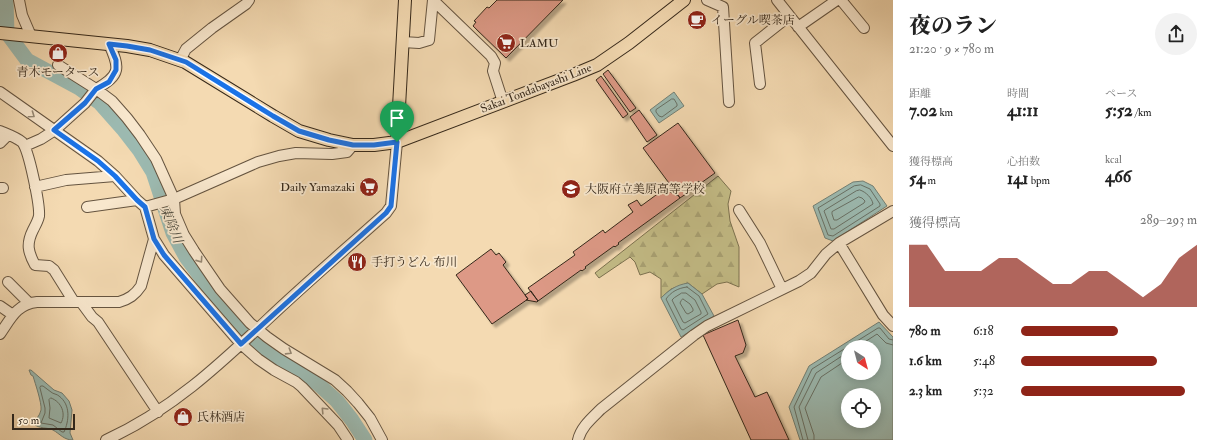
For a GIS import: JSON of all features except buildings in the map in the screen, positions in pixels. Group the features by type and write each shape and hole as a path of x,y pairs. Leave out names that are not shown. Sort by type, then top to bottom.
{"main road":[{"path":"397,142 405,0"},
{"name":"Sakai Tondabayashi Line","path":"0,33 127,46 150,50 186,62 299,131 353,145 374,145 397,142 597,65 629,43 684,0"}],"street":[{"path":"19,0 29,36"},
{"path":"180,60 186,49 246,4 249,0"},
{"path":"403,42 419,43 429,40 433,0"},
{"path":"433,0 491,56 495,63 493,71 503,102"},
{"path":"707,0 723,7 729,102"},
{"path":"777,0 893,146"},
{"path":"798,27 837,0"},
{"path":"841,0 864,28"},
{"path":"760,84 756,42 789,16"},
{"path":"25,146 41,139 54,130 85,103 96,89 109,82 116,70 116,60 109,44"},
{"path":"58,65 112,101 140,135 156,159 184,235 220,289 232,304 256,330 339,384 358,403 370,418 382,440"},
{"path":"0,92 98,161 144,204 154,239 164,255 242,343 258,359 302,387 338,425 348,440"},
{"path":"0,143 4,133 17,139 25,146 45,208"},
{"path":"106,440 139,424 158,412 213,370 389,209 392,201 397,142"},
{"path":"87,207 144,204 171,200 258,162 296,153 332,154 347,152 353,145"},
{"path":"38,186 66,180 115,176"},
{"path":"38,186 39,218 30,237 28,246 30,255 35,265 49,266 54,270 78,302 98,322 158,412"},
{"path":"739,210 760,244 782,289"},
{"path":"578,440 579,434 601,409 694,335 707,326 799,281 811,273 826,254 839,243 893,211"},
{"path":"0,334 13,315 23,305 29,303 119,302 131,297 137,293 141,286 154,239"},
{"path":"839,243 883,315 893,326"},
{"path":"8,282 29,303"},
{"path":"0,306 13,315"}],"green space":[{"path":"718,176 731,191 728,204 730,221 739,247 739,287 727,282 717,284 702,294 688,283 671,289 661,298 661,279 650,272 640,275 635,262 630,257 599,278 595,273"}],"water":[{"path":"674,92 684,106 659,123 650,110"},
{"path":"863,181 873,186 887,206 833,241 825,238 813,206 853,182"},
{"path":"688,283 702,294 714,316 681,337 661,298 673,288"},
{"path":"879,322 893,337 893,440 800,440 789,407 809,366 841,346 841,380 881,380 881,340 850,340"},
{"path":"29,370 31,370 54,390 62,393 69,401 72,410 70,433 73,440 65,438 53,430 38,427 34,424 41,407 33,376"}],"waterway":[{"name":"東除川","path":"6,0 7,33 27,60 79,88 100,103 140,151 153,172 173,233 186,257 242,329 258,344 317,383 337,401 365,440"}],"place":[{"name":"イーグル喫茶店","path":"697,20"},
{"name":"LAMU","path":"506,43"},
{"name":"青木モータース","path":"58,53"},
{"name":"Daily Yamazaki","path":"369,187"},
{"name":"大阪府立美原高等学校","path":"571,189"},
{"name":"手打うどん 布川","path":"357,262"},
{"name":"氏林酒店","path":"183,417"}],"route":[{"path":"109,44 150,50 186,62 299,131 353,145 374,145 397,142 391,206 386,213 241,344 164,255 154,239 145,207 98,161 54,130 85,103 96,89 109,82 116,70 116,60 109,44"}]}
